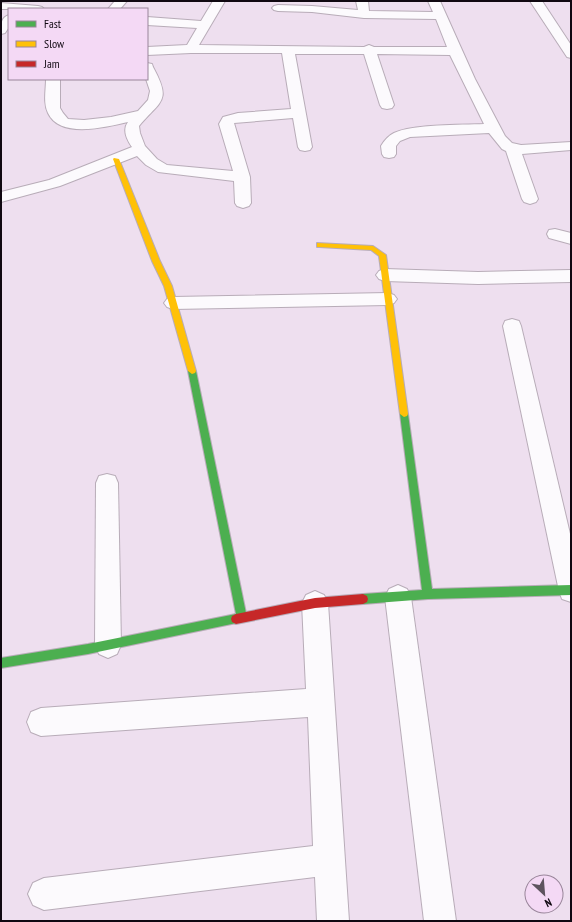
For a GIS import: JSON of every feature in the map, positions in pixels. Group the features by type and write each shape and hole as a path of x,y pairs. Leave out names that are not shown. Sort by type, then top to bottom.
{"street":[{"path":"191,49 219,1"},
{"path":"362,1 364,14"},
{"path":"434,1 493,128 505,145 514,148 571,146"},
{"path":"536,1 571,54"},
{"path":"1,6 18,8"},
{"path":"278,8 312,9 364,14 440,16"},
{"path":"1,30 8,20"},
{"path":"148,21 205,25"},
{"path":"148,51 191,49 369,49 456,51"},
{"path":"288,49 305,147"},
{"path":"369,49 388,105"},
{"path":"148,69 157,86 158,93 152,106 132,126 132,134 141,149 156,166 163,169 242,177"},
{"path":"53,80 53,106 56,115 67,124 94,124 143,114"},
{"path":"243,203 242,177 226,124 228,120 242,116 299,112"},
{"path":"389,154 388,146 392,140 400,135 412,132 493,128"},
{"path":"514,148 530,199"},
{"path":"1,198 67,178 141,149"},
{"path":"116,159 156,261 168,286 190,360 242,618"},
{"path":"555,234 571,239"},
{"path":"319,245 373,248 382,255 428,594"},
{"path":"385,276 463,278 529,278 571,276"},
{"path":"173,303 388,299"},
{"path":"1,663 108,645 315,603 428,594 571,591 512,326"},
{"path":"107,483 108,645"},
{"path":"398,597 440,921"},
{"path":"315,603 334,921"},
{"path":"41,722 321,702"},
{"path":"44,894 330,860"}],"traffic: fast":[{"path":"192,371 242,618"},
{"path":"404,414 428,594"},
{"path":"363,599 428,594 571,590"},
{"path":"1,663 88,649 236,619"}],"traffic: slow":[{"path":"116,159 156,261 168,286 192,371"},
{"path":"319,245 373,248 382,255 404,414"}],"traffic: jam":[{"path":"236,619 315,603 363,599"}]}
